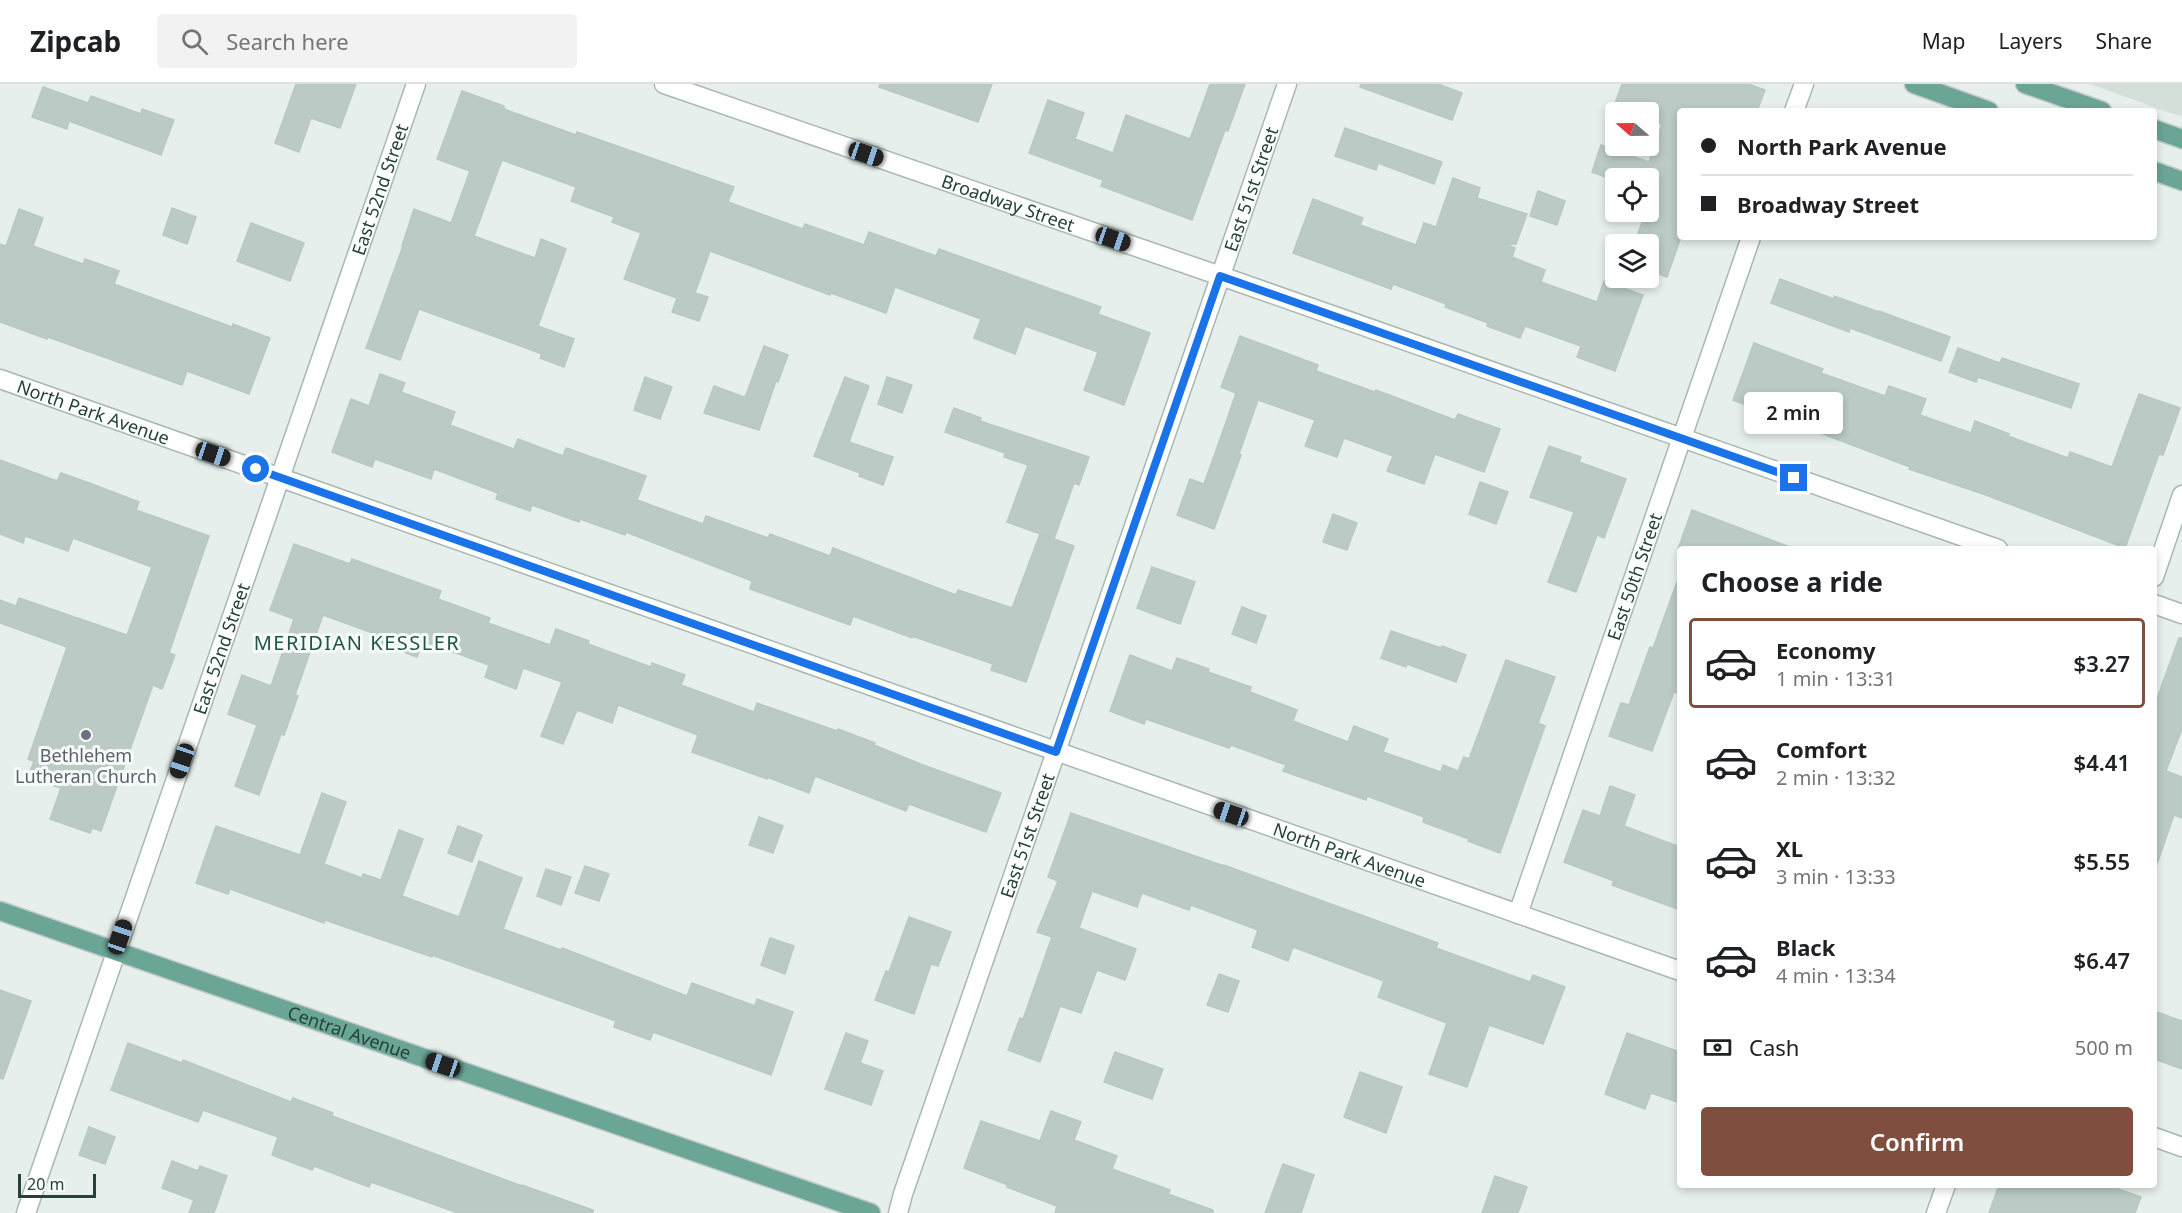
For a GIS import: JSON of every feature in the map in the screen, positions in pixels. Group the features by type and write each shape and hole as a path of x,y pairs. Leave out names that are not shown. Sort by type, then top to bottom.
{"main road":[{"path":"1914,84 1981,108"},
{"path":"2025,84 2093,108"},
{"path":"2157,130 2182,139"},
{"path":"2157,172 2182,181"},
{"name":"Central Avenue","path":"0,911 871,1213"}],"street":[{"name":"East 52nd Street","path":"26,1213 416,84"},
{"name":"Broadway Street","path":"664,84 1989,546"},
{"name":"East 51st Street","path":"898,1213 1287,84"},
{"path":"1795,108 1804,84"},
{"name":"East 50th Street","path":"1518,914 1750,240"},
{"name":"North Park Avenue","path":"0,380 1677,970"},
{"path":"2157,568 2182,495"},
{"path":"2157,605 2182,614"},
{"path":"2157,1138 2182,1147"},
{"path":"1936,1213 1945,1188"}],"shaded area":[{"path":"2090,84 2182,84 2182,116"}],"building":[{"path":"296,84 356,84 340,128 311,118 299,152 275,143"},
{"path":"880,84 992,84 978,122 879,87"},
{"path":"1210,84 1245,84 1228,131 1225,130 1192,220 1101,186 1103,180 1029,153 1048,100 1084,113 1075,139 1113,153 1126,115 1190,139"},
{"path":"1361,84 1438,84 1462,93 1452,120 1360,87"},
{"path":"1622,84 1748,84 1765,90 1758,108 1677,108 1677,240 1680,240 1667,277 1659,274 1659,234 1638,234 1642,222 1659,222 1659,168 1605,168 1605,177 1592,172 1601,145 1605,146 1605,156 1632,156 1649,162 1651,156 1659,156 1659,133 1662,124 1659,123 1659,102 1615,102"},
{"path":"43,87 88,103 91,96 141,114 142,109 174,120 161,155 69,121 67,129 32,117"},
{"path":"462,91 576,135 577,132 734,187 728,202 803,229 805,224 864,245 869,232 936,256 939,249 1101,307 1098,314 1150,333 1124,405 1084,390 1098,352 1025,326 1015,354 974,338 981,319 895,287 886,313 710,251 695,293 708,297 699,321 672,312 677,298 624,279 641,233 612,222 614,217 571,201 576,187 502,160 474,236 535,258 541,239 566,249 538,326 574,339 564,367 540,358 542,354 419,309 400,360 366,348 414,209 451,223 470,171 437,159"},
{"path":"1345,128 1442,162 1434,184 1378,163 1376,170 1335,156"},
{"path":"1453,178 1480,188 1477,198 1527,214 1516,244 1505,244 1515,248 1512,257 1545,270 1541,282 1597,302 1604,281 1605,288 1624,288 1643,295 1615,371 1577,357 1581,346 1525,326 1520,338 1445,307 1446,304 1393,284 1391,289 1293,253 1313,199 1363,218 1360,225 1416,245 1424,223 1436,227"},
{"path":"1538,191 1565,201 1557,225 1530,216"},
{"path":"172,208 196,217 187,244 163,235"},
{"path":"19,209 43,218 33,246 83,264 85,259 119,271 114,284 232,327 233,324 270,338 249,394 187,371 182,385 0,322 0,244 6,246"},
{"path":"251,223 304,243 290,281 237,261"},
{"path":"1780,279 1950,337 1941,361 1850,328 1849,332 1771,303"},
{"path":"1240,336 1318,365 1316,371 1375,392 1376,390 1455,420 1458,414 1500,429 1484,472 1435,454 1424,484 1387,471 1393,456 1344,438 1337,457 1305,446 1315,420 1258,400 1214,529 1177,515 1190,479 1204,484 1224,428 1236,393 1221,387"},
{"path":"1754,343 1823,369 1821,373 1885,396 1889,386 1926,399 1920,415 1971,433 1975,421 2068,458 2070,452 2112,467 2139,394 2180,408 2163,455 2159,454 2126,546 2120,546 1986,495 1909,469 1910,467 1820,433 1822,430 1763,408 1762,411 1733,400"},
{"path":"764,346 788,355 778,382 776,381 759,430 704,413 714,386 744,397 746,395"},
{"path":"1958,348 2000,363 2002,358 2079,384 2071,408 1978,377 1976,382 1949,372"},
{"path":"380,374 405,383 401,392 455,412 450,425 514,449 518,439 563,456 566,448 646,476 637,500 703,524 706,516 768,538 770,534 830,556 833,548 956,595 958,590 1012,608 1040,534 1074,546 1026,682 991,670 993,664 853,616 850,625 750,589 752,581 626,532 625,535 580,519 579,522 532,505 530,511 496,499 498,493 434,469 431,479 375,459 372,467 332,452 351,399 369,406"},
{"path":"645,377 672,387 660,419 634,410"},
{"path":"845,377 869,386 849,442 893,457 883,485 859,476 860,473 814,456"},
{"path":"887,377 912,385 902,413 878,404"},
{"path":"954,408 981,418 980,421 1089,457 1079,485 1074,483 1054,539 1007,522 1028,465 1004,457 1005,453 945,432"},
{"path":"1549,446 1581,457 1579,462 1626,479 1604,538 1597,535 1576,592 1548,582 1574,512 1530,497"},
{"path":"0,460 57,481 61,473 92,484 139,502 136,510 209,536 169,653 175,655 162,689 153,685 101,831 92,828 90,833 50,819 61,788 28,777 34,761 28,759 67,647 0,623 0,600 16,606 19,598 127,635 152,567 73,538 68,551 25,536 23,543 0,534"},
{"path":"1480,482 1508,492 1496,524 1469,514"},
{"path":"1692,510 1787,546 1679,546"},
{"path":"1333,514 1357,523 1347,550 1323,542"},
{"path":"294,544 350,564 352,559 441,591 438,599 490,618 488,623 550,645 556,629 589,641 588,644 651,667 652,663 685,675 681,685 754,712 757,703 837,731 838,729 923,765 1001,793 986,832 909,804 906,811 815,776 809,793 692,752 698,735 618,705 612,723 577,710 563,744 541,736 562,682 523,668 516,689 485,677 489,665 423,641 417,657 379,643 381,636 323,615 295,695 298,696 284,735 281,734 259,795 235,786 257,725 228,714 242,675 271,686 294,619 270,610"},
{"path":"1152,567 1195,582 1180,624 1137,608"},
{"path":"1677,582 1677,693 1674,692 1652,751 1609,736 1621,703 1629,705 1650,647 1653,648"},
{"path":"1242,607 1266,616 1256,643 1232,634"},
{"path":"1391,631 1466,655 1456,682 1407,664 1406,667 1381,658"},
{"path":"2179,638 2182,638 2182,729 2166,771 2182,777 2182,818 2174,815 2157,864 2157,699"},
{"path":"1130,655 1172,671 1177,658 1209,669 1208,672 1251,687 1250,692 1297,710 1293,721 1348,742 1354,726 1388,739 1383,752 1441,772 1443,765 1458,771 1464,757 1469,759 1506,660 1555,677 1538,723 1545,726 1500,853 1423,822 1424,817 1367,796 1366,800 1283,771 1286,765 1231,745 1229,748 1146,719 1144,724 1110,711"},
{"path":"1610,786 1635,795 1624,826 1677,846 1677,909 1612,885 1614,881 1564,862 1583,810 1600,816"},
{"path":"322,793 346,802 324,864 362,878 363,874 381,880 399,830 423,839 402,896 459,917 479,861 522,878 503,929 561,950 562,948 687,996 692,983 755,1006 757,999 793,1012 771,1075 653,1032 650,1040 614,1027 616,1021 432,955 432,957 325,920 324,923 230,889 228,894 196,883 216,826 300,855"},
{"path":"1071,813 1224,865 1438,943 1436,948 1530,982 1533,975 1565,987 1543,1044 1489,1025 1467,1087 1429,1074 1447,1023 1378,997 1384,981 1293,947 1288,961 1252,947 1258,930 1191,905 1189,910 1142,893 1137,907 1092,891 1079,928 1136,949 1125,980 1097,970 1081,1013 1060,1006 1040,1062 1008,1050 1020,1018 1023,1019 1052,937 1037,932 1058,881 1048,877"},
{"path":"759,817 783,826 773,853 749,845"},
{"path":"458,826 482,835 472,862 448,853"},
{"path":"585,866 609,874 599,901 575,893"},
{"path":"546,869 571,877 561,905 537,896"},
{"path":"909,917 951,932 938,966 931,964 914,1014 875,1000 886,971 889,972"},
{"path":"770,938 794,946 785,974 761,965"},
{"path":"1219,974 1239,981 1228,1012 1207,1005"},
{"path":"0,990 31,1001 3,1079 0,1078"},
{"path":"2157,1012 2182,1021 2182,1069 2157,1060"},
{"path":"846,1033 868,1041 860,1063 883,1071 871,1105 825,1089"},
{"path":"1627,1033 1677,1051 1677,1102 1651,1093 1645,1109 1605,1094"},
{"path":"128,1043 182,1063 183,1060 291,1102 293,1098 333,1113 332,1116 593,1210 593,1213 458,1213 371,1182 369,1187 314,1166 312,1170 272,1155 278,1137 203,1110 198,1122 111,1090"},
{"path":"1115,1052 1163,1069 1152,1099 1104,1082"},
{"path":"1360,1072 1402,1087 1386,1133 1344,1117"},
{"path":"1051,1111 1081,1122 1074,1140 1117,1156 1112,1169 1170,1190 1168,1194 1213,1210 1213,1213 1055,1213 1057,1206 964,1168 981,1121 1040,1141"},
{"path":"89,1127 115,1137 105,1164 79,1155"},
{"path":"172,1161 198,1171 200,1166 227,1176 214,1213 189,1213 194,1200 162,1188"},
{"path":"1283,1164 1314,1175 1301,1213 1265,1213"},
{"path":"1495,1176 1527,1187 1518,1213 1482,1213"},
{"path":"1998,1188 2116,1188 2141,1197 2135,1213 1989,1213"}],"place":[{"name":"Bethlehem Lutheran Church","path":"86,735"}],"district":[{"name":"MERIDIAN KESSLER","path":"357,642"}],"route":[{"path":"256,469 1056,752 1220,276 1794,478"}]}
